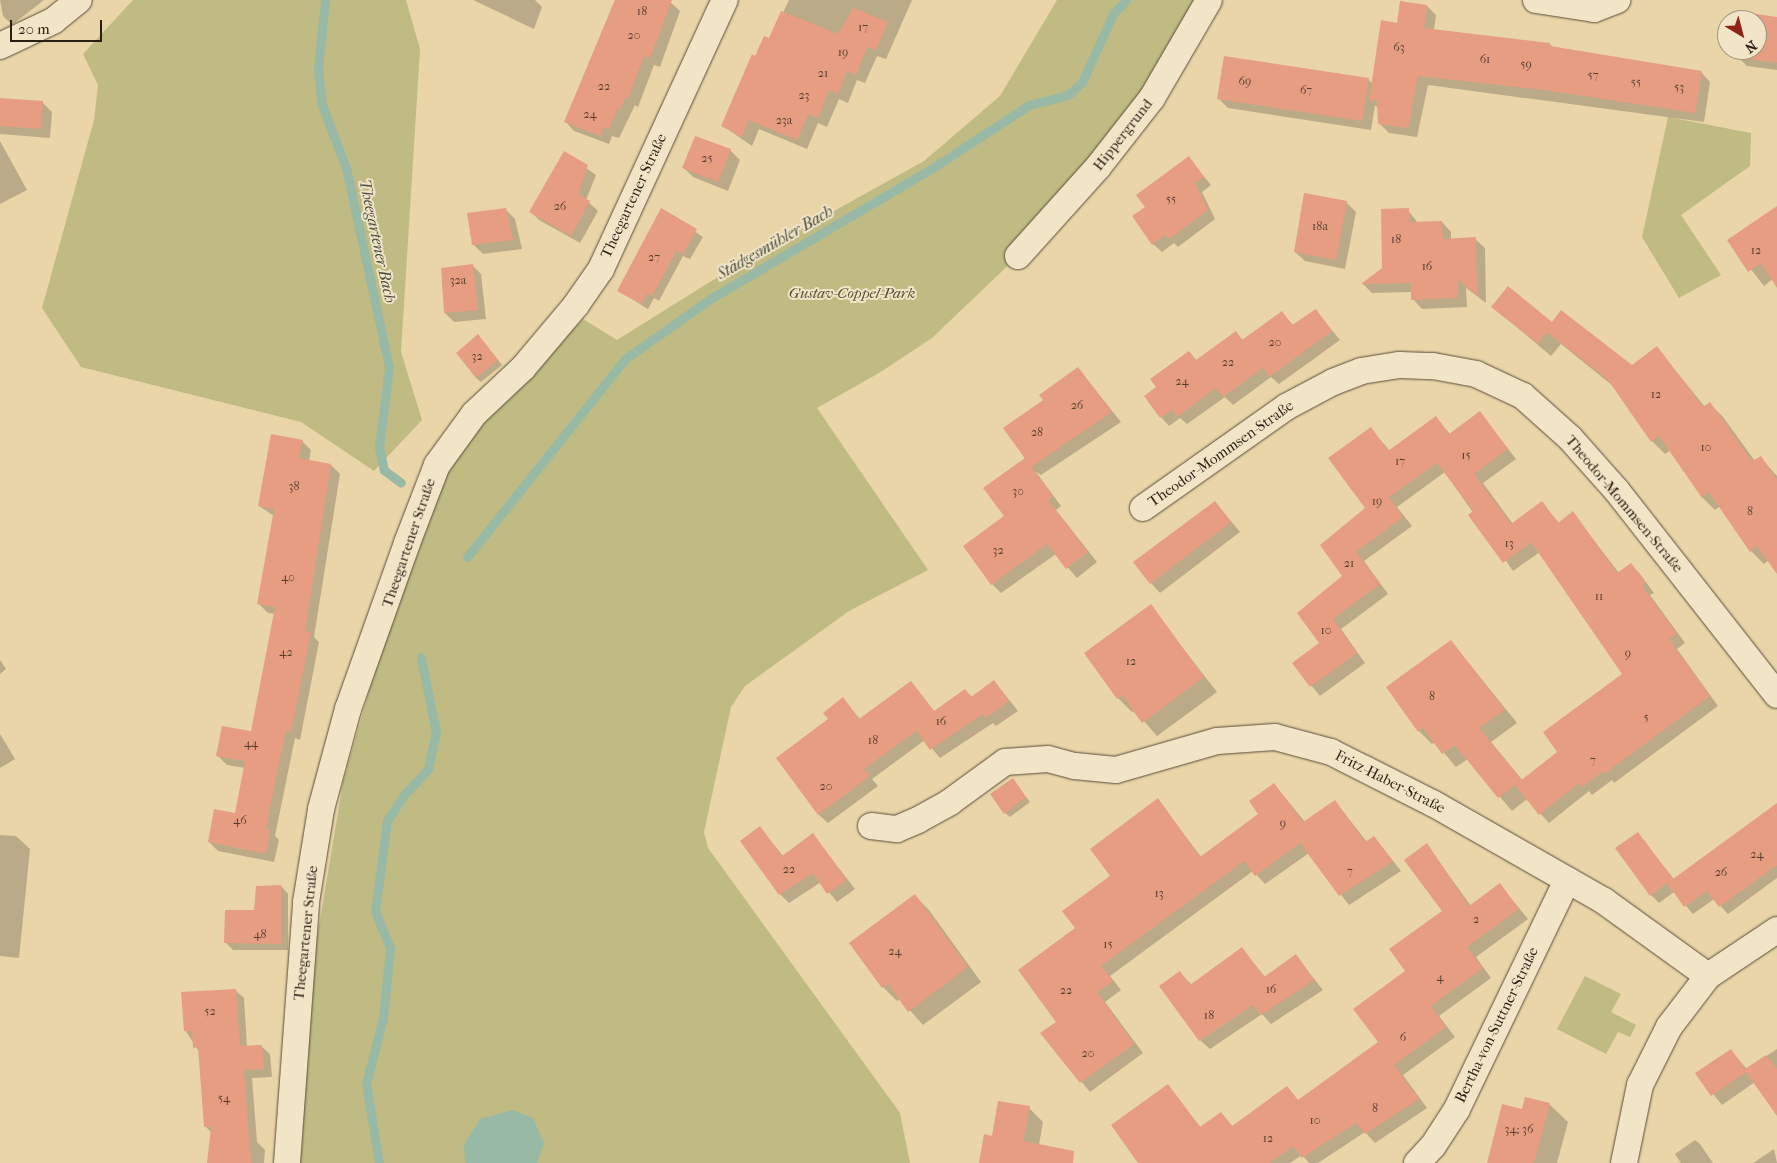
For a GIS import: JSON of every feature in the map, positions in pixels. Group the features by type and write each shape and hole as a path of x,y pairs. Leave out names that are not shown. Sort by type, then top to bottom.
{"street":[{"path":"0,46 53,21 78,0"},
{"name":"Theegartener Straße","path":"287,1163 306,902 321,809 348,709 407,543 437,465 474,414 523,368 576,305 601,269 725,0"},
{"name":"Hippergrund","path":"1018,256 1098,167 1152,98 1209,0"},
{"path":"1536,0 1594,9 1617,0"},
{"name":"Theodor-Mommsen-Straße","path":"1143,508 1286,407 1333,382 1362,371 1400,365 1432,366 1476,374 1522,396 1570,438 1617,491 1774,686"},
{"name":"Fritz-Haber-Straße","path":"871,826 897,829 918,820 950,802 1005,762 1048,759 1075,766 1116,770 1218,741 1275,737 1314,746 1364,766 1567,880 1638,923 1708,976"},
{"name":"Bertha-von-Suttner-Straße","path":"1416,1163 1440,1138 1460,1103 1567,880"},
{"path":"1624,1163 1646,1072 1673,1020 1708,976 1777,930"}],"green space":[{"path":"133,0 406,0 420,49 401,352 422,420 374,471 301,422 81,367 42,308 94,120 98,85 83,54"},
{"name":"Gustav-Coppel-Park","path":"1057,0 1209,0 1018,256 932,338 879,373 817,408 928,570 849,611 745,686 731,707 704,832 708,848 900,1113 910,1163 299,1163 315,950 343,782 386,632 418,554 439,487 479,426 583,319 617,340 737,265 924,161 1000,96"},
{"path":"1668,117 1751,133 1750,166 1681,215 1721,275 1679,298 1642,237"},
{"path":"1585,976 1621,994 1611,1012 1636,1025 1630,1037 1618,1032 1606,1054 1557,1029"}],"shaded area":[{"path":"513,1110 533,1118 544,1143 537,1163 465,1163 464,1145 480,1119"}],"building":[{"path":"615,0 672,0 650,58 644,56 628,98 625,97 620,110 617,109 609,129 603,127 600,136 564,122"},
{"path":"1400,1 1427,5 1424,28 1550,43 1550,46 1702,71 1695,113 1544,90 1418,76 1408,128 1378,124 1377,101 1369,100 1381,20 1397,23"},
{"path":"853,8 888,22 876,50 867,47 856,75 847,71 838,94 829,90 818,118 808,114 797,140 749,120 742,137 721,126 752,54 755,56 764,36 769,38 781,11 838,34"},
{"path":"1767,16 1777,17 1777,63 1756,60 1767,60"},
{"path":"1224,56 1369,78 1362,121 1217,99"},
{"path":"0,98 43,101 41,129 0,126"},
{"path":"695,136 731,149 718,182 682,168"},
{"path":"564,151 588,165 578,194 590,201 571,236 529,212"},
{"path":"1189,156 1204,177 1195,183 1208,210 1169,239 1165,235 1152,245 1132,216 1145,207 1136,195"},
{"path":"1304,193 1347,201 1336,260 1294,252"},
{"path":"1777,206 1777,288 1761,263 1748,272 1727,240"},
{"path":"506,208 513,240 472,245 467,213"},
{"path":"661,208 697,229 683,254 677,250 652,296 647,293 641,304 617,291"},
{"path":"1409,208 1409,222 1442,221 1443,239 1476,237 1477,296 1458,280 1458,298 1411,300 1411,283 1361,284 1382,268 1381,209"},
{"path":"473,264 478,310 444,313 441,268"},
{"path":"1508,286 1552,322 1561,310 1632,365 1657,346 1703,407 1710,402 1752,461 1761,456 1777,480 1777,574 1757,546 1750,552 1708,491 1702,498 1659,436 1651,442 1608,380 1547,332 1538,344 1491,307"},
{"path":"1316,309 1332,331 1269,377 1263,368 1223,397 1216,388 1177,417 1172,410 1160,418 1144,396 1156,387 1150,379 1189,351 1196,360 1236,331 1242,340 1282,311 1292,325"},
{"path":"478,334 498,360 476,378 456,353"},
{"path":"1078,367 1112,412 1031,467 1003,428 1043,400 1039,395"},
{"path":"1480,411 1508,449 1474,474 1511,524 1542,501 1558,523 1573,511 1617,573 1631,563 1646,583 1642,586 1677,634 1669,639 1710,696 1604,774 1602,772 1582,787 1579,783 1539,815 1515,785 1557,752 1543,732 1622,674 1531,542 1503,563 1468,515 1473,511 1437,463 1389,497 1403,517 1356,552 1380,584 1333,619 1357,653 1310,687 1292,663 1319,643 1297,613 1342,576 1320,545 1365,508 1328,458 1371,427 1388,451 1436,416 1449,434"},
{"path":"271,434 303,440 299,458 331,464 305,631 311,632 291,732 286,730 278,767 266,829 270,830 266,854 208,842 214,809 235,813 245,761 216,756 222,726 251,731 275,607 257,604 274,509 258,506"},
{"path":"1025,458 1053,496 1048,500 1088,552 1066,569 1047,544 991,585 963,546 1004,516 983,488"},
{"path":"1215,501 1231,522 1150,584 1133,562"},
{"path":"1151,604 1204,677 1142,723 1122,695 1117,699 1084,653"},
{"path":"1451,640 1505,710 1479,728 1522,780 1498,798 1455,745 1442,754 1423,728 1418,732 1386,687"},
{"path":"994,680 1009,701 986,718 983,714 930,750 916,731 864,769 870,776 818,815 776,758 828,719 823,713 843,697 859,719 911,681 934,711 965,689 971,697"},
{"path":"1013,778 1026,797 1004,814 990,794"},
{"path":"1274,783 1303,822 1335,800 1365,842 1374,836 1393,861 1339,896 1300,843 1255,876 1244,861 1101,966 1113,981 1097,992 1134,1044 1080,1083 1040,1033 1056,1022 1018,970 1075,928 1062,911 1110,876 1090,849 1158,798 1200,857 1258,814 1249,801"},
{"path":"1777,803 1777,865 1719,907 1707,891 1684,907 1667,883 1650,896 1615,848 1638,832 1673,879"},
{"path":"760,826 782,856 813,833 847,880 827,894 813,873 779,895 740,841"},
{"path":"1427,843 1469,906 1500,883 1519,909 1467,947 1483,968 1431,1006 1446,1027 1394,1065 1419,1099 1365,1134 1356,1123 1302,1158 1293,1146 1269,1163 1138,1163 1111,1125 1168,1084 1200,1127 1221,1112 1232,1126 1287,1086 1298,1100 1378,1042 1353,1009 1405,971 1389,949 1442,911 1404,860"},
{"path":"281,885 281,944 224,943 225,910 254,910 256,886"},
{"path":"915,894 968,967 908,1012 888,984 882,988 849,943"},
{"path":"1242,947 1264,977 1296,954 1314,980 1261,1015 1253,1005 1199,1041 1159,986 1180,971 1190,985"},
{"path":"236,989 240,1046 262,1045 264,1069 244,1070 251,1163 207,1163 211,1127 204,1127 198,1047 193,1048 192,1031 184,1031 181,992"},
{"path":"1731,1049 1745,1069 1766,1055 1777,1069 1777,1116 1746,1072 1711,1096 1695,1073"},
{"path":"1525,1097 1550,1103 1534,1163 1487,1163 1502,1104 1522,1109"},
{"path":"998,1101 1030,1106 1023,1141 1074,1151 1073,1163 979,1163 984,1134 992,1136"}],"waterway":[{"name":"Theegartener Bach","path":"325,0 318,69 322,105 346,168 389,367 379,447 384,470 401,483"},
{"name":"Städgesmühler Bach","path":"467,557 625,359 710,299 934,167 1029,105 1068,95 1082,82 1113,14 1126,0"},
{"name":"Städgesmühler Bach","path":"379,1163 366,1084 383,1018 390,948 375,911 387,821 403,796 428,769 436,732 421,658"}]}
